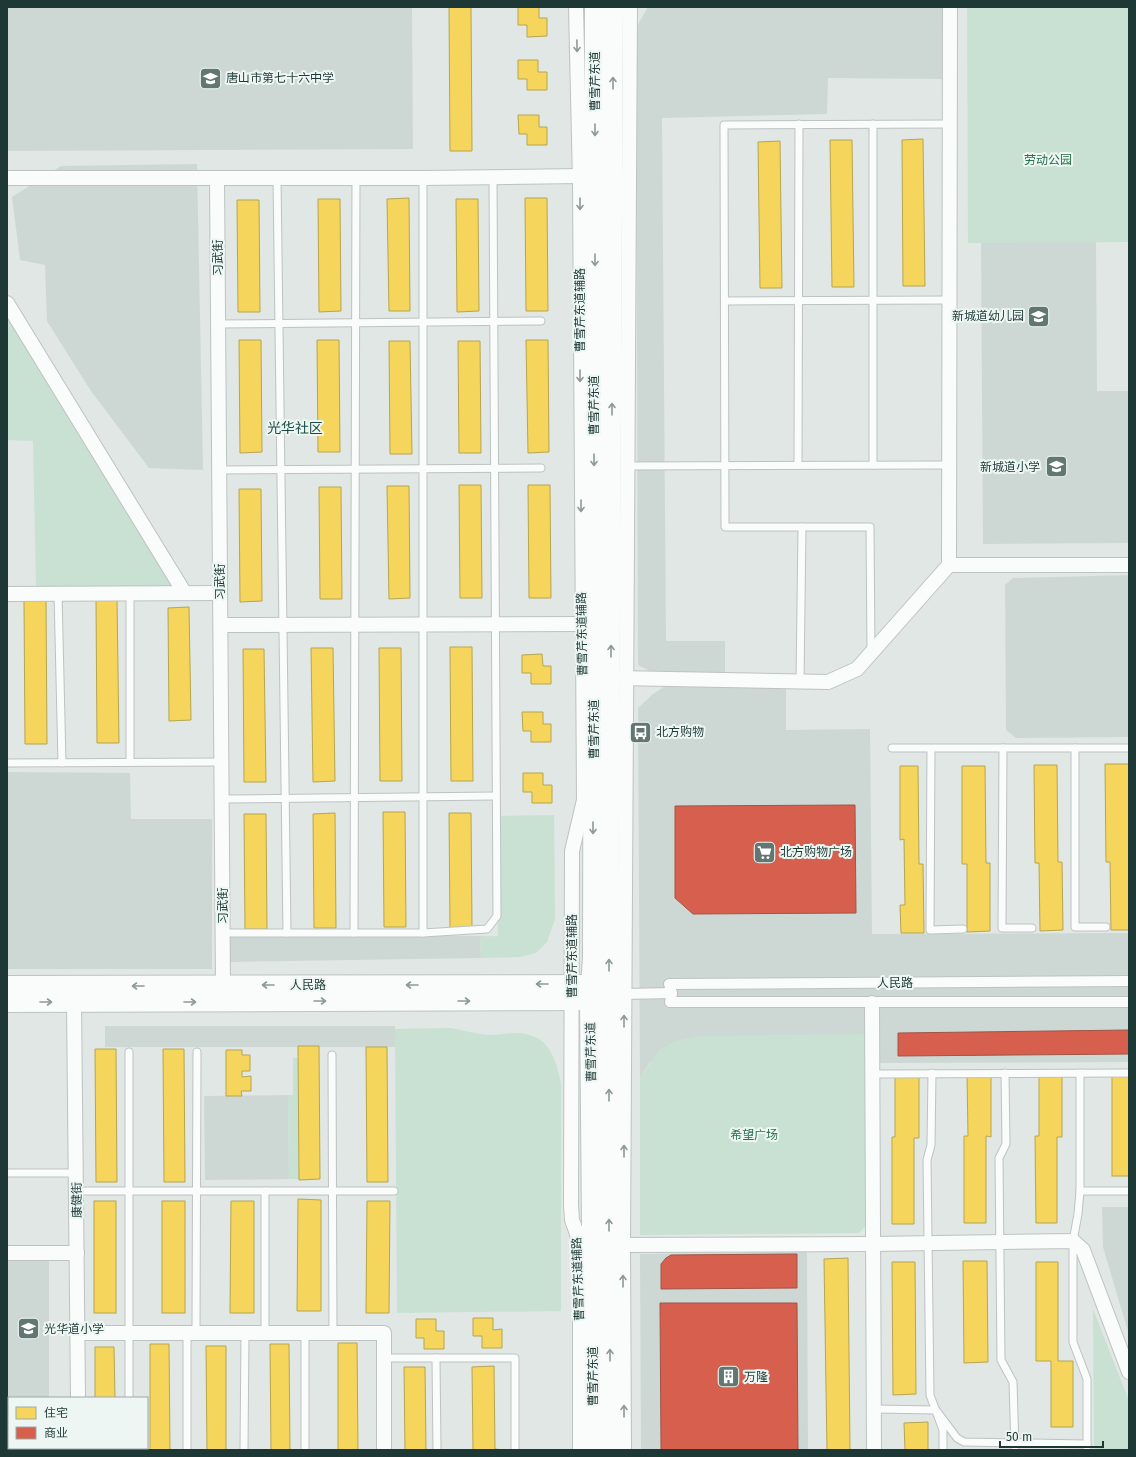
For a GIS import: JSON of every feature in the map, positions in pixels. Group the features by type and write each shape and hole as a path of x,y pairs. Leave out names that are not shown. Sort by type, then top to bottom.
{"main road":[{"name":"曹雪芹东道","path":"595,7 593,934 610,1450"},
{"name":"曹雪芹东道","path":"594,1450 595,993 619,678 613,7"},
{"name":"人民路","path":"7,986 223,985 595,993"},
{"name":"人民路","path":"7,1002 595,993"}],"street":[{"name":"曹雪芹东道辅路","path":"576,7 580,176 581,624 584,800 572,851 595,993 623,1245 624,1450"},
{"path":"630,7 627,466 619,678 828,682 857,669 949,565 950,7"},
{"path":"7,178 423,178 580,176"},
{"name":"习武街","path":"217,178 223,985"},
{"path":"7,303 184,592"},
{"path":"949,565 1129,565"},
{"path":"7,594 130,592 220,593"},
{"path":"221,625 581,624"},
{"name":"人民路","path":"1129,981 670,984 672,993 670,1002 872,1004 1129,1002"},
{"name":"曹雪芹东道辅路","path":"580,1450 580,1242 572,1220 571,1205 595,993"},
{"name":"人民路","path":"595,993 672,993"},
{"name":"康健街","path":"74,1002 78,1397"},
{"path":"872,1004 874,1450"},
{"path":"623,1245 873,1244 1073,1241 1083,1250 1126,1357 1129,1372"},
{"path":"7,1253 77,1253"},
{"path":"78,1333 384,1333 384,1450"}],"lane":[{"path":"871,653 870,527 725,527 724,124 949,124"},
{"path":"798,465 799,124"},
{"path":"873,124 873,465"},
{"path":"223,934 423,933 487,929 497,916 494,624 493,177"},
{"path":"277,178 287,933"},
{"path":"354,933 356,178"},
{"path":"423,178 423,933"},
{"path":"725,301 949,300"},
{"path":"218,324 541,321"},
{"path":"627,466 949,465"},
{"path":"219,470 541,468"},
{"path":"800,681 802,527"},
{"path":"130,592 130,762"},
{"path":"58,593 62,763"},
{"path":"892,748 1129,748"},
{"path":"931,748 930,930 963,929"},
{"path":"1003,748 1002,928 1032,928"},
{"path":"1075,748 1075,927 1106,927"},
{"path":"7,763 222,762"},
{"path":"222,799 495,796"},
{"path":"129,1052 129,1397"},
{"path":"186,1450 197,1191 197,1052"},
{"path":"332,1055 332,1333"},
{"path":"1005,1073 1006,1144 999,1158 1001,1360 1013,1382 1015,1447"},
{"path":"936,1410 957,1438 964,1442 1007,1441 1015,1447 1087,1447 1087,1379 1073,1342 1073,1241 1078,1214 1080,1191 1080,1073"},
{"path":"873,1074 1129,1073"},
{"path":"932,1074 931,1145 927,1160 930,1395 943,1430 943,1450"},
{"path":"7,1173 76,1173"},
{"path":"77,1191 394,1191"},
{"path":"265,1191 265,1333"},
{"path":"1080,1191 1129,1191"},
{"path":"244,1450 245,1333"},
{"path":"305,1333 305,1450"},
{"path":"384,1358 515,1358 515,1450"},
{"path":"436,1358 437,1450"},
{"path":"874,1409 936,1410"}],"shaded area":[{"name":"唐山市第七十六中学","path":"7,7 412,7 413,149 7,151"},
{"path":"648,7 942,7 942,79 828,78 827,114 662,118 666,641 725,641 725,672 653,673 638,665 636,28"},
{"path":"197,164 203,470 149,468 91,391 47,321 45,265 20,260 12,197 61,166"},
{"path":"981,242 1096,242 1097,391 1129,391 1129,543 983,544"},
{"path":"1129,575 1129,737 1016,738 1006,730 1005,585 1013,578"},
{"path":"667,685 786,685 786,730 870,729 872,934 1129,933 1129,1062 650,1062 640,1078 638,708 653,694"},
{"path":"7,772 130,773 131,819 212,819 212,969 7,969"},
{"path":"230,935 498,936 480,937 481,958 230,962"},
{"path":"105,1026 395,1026 395,1047 105,1047"},
{"path":"288,1095 289,1179 205,1180 204,1096"},
{"path":"1102,1207 1129,1207 1129,1335 1103,1247"},
{"name":"万隆","path":"807,1252 808,1450 641,1450 640,1254"},
{"name":"光华道小学","path":"7,1261 49,1261 49,1397 8,1397 8,1449 49,1450 7,1450"}],"green space":[{"name":"劳动公园","path":"967,7 1129,7 1129,242 968,243"},
{"path":"7,301 188,588 36,587 33,441 7,440"},
{"path":"554,815 555,919 547,942 536,953 519,957 481,958 480,937 498,936 496,816"},
{"path":"450,1028 489,1035 513,1033 526,1034 541,1041 547,1046 557,1067 561,1083 561,1311 397,1313 395,1029"},
{"name":"希望广场","path":"866,1034 868,1223 859,1233 640,1235 640,1078 659,1050 675,1041 697,1036"},
{"path":"293,1058 300,1058 300,1179 289,1179 288,1095 293,1095"},
{"path":"1093,1309 1129,1401 1129,1450 1094,1450"}],"building: 住宅":[{"path":"449,7 471,7 472,151 450,151"},
{"path":"518,7 539,7 539,18 547,18 547,36 527,37 527,25 518,25"},
{"path":"518,60 538,60 538,72 547,72 547,90 527,90 527,79 518,79"},
{"path":"518,115 539,115 539,127 547,127 547,145 527,145 527,134 519,134"},
{"path":"923,139 925,286 903,286 902,140"},
{"path":"830,140 852,140 854,287 832,287"},
{"path":"780,141 782,288 760,288 758,142"},
{"path":"409,198 410,311 389,311 387,199"},
{"path":"525,198 547,198 548,311 526,311"},
{"path":"318,199 340,199 341,311 319,312"},
{"path":"456,199 478,199 479,311 457,312"},
{"path":"237,200 259,200 260,312 238,312"},
{"path":"239,340 261,340 262,452 240,453"},
{"path":"317,340 339,340 340,452 318,452"},
{"path":"526,340 548,340 549,452 528,453"},
{"path":"389,341 410,341 412,454 390,454"},
{"path":"458,341 480,341 481,453 459,453"},
{"path":"459,485 481,485 482,598 460,598"},
{"path":"528,485 550,485 551,598 529,598"},
{"path":"387,486 409,486 410,598 389,599"},
{"path":"319,487 341,487 342,599 320,599"},
{"path":"239,489 261,489 262,601 240,602"},
{"path":"96,599 117,599 119,743 97,743"},
{"path":"24,600 46,600 47,744 25,744"},
{"path":"189,607 191,720 169,721 168,608"},
{"path":"450,647 472,647 473,781 451,781"},
{"path":"311,648 333,648 335,781 313,782"},
{"path":"379,648 401,648 402,781 380,781"},
{"path":"243,649 264,649 266,782 244,782"},
{"path":"542,654 543,666 551,666 551,684 531,684 531,673 522,673 522,655"},
{"path":"522,712 543,712 543,724 551,724 551,742 531,742 531,731 523,731"},
{"path":"1105,764 1129,764 1129,930 1111,930 1110,862 1106,862"},
{"path":"1034,765 1057,765 1058,862 1062,862 1063,930 1040,931 1039,863 1035,863"},
{"path":"900,766 918,766 919,864 923,864 924,933 901,933 900,905 905,905 904,839 900,840"},
{"path":"962,766 985,766 986,863 990,863 990,931 967,932 967,864 962,864"},
{"path":"523,773 543,773 543,785 552,785 552,803 532,803 532,792 523,792"},
{"path":"383,812 405,812 406,927 384,927"},
{"path":"335,813 336,928 314,928 313,814"},
{"path":"449,813 471,813 472,927 450,928"},
{"path":"244,814 266,814 267,929 245,929"},
{"path":"298,1046 319,1046 320,1179 299,1180"},
{"path":"366,1047 387,1047 388,1182 367,1182"},
{"path":"95,1049 116,1049 117,1182 96,1182"},
{"path":"163,1049 184,1049 185,1182 164,1182"},
{"path":"226,1050 242,1050 242,1055 250,1055 250,1071 242,1071 242,1077 251,1076 251,1091 241,1091 242,1096 226,1096"},
{"path":"967,1075 991,1075 991,1137 986,1136 986,1223 964,1223 964,1136 968,1136"},
{"path":"1112,1075 1129,1075 1129,1176 1112,1176"},
{"path":"919,1076 919,1138 914,1138 914,1224 892,1224 892,1137 895,1137 895,1077"},
{"path":"1039,1076 1062,1076 1062,1137 1057,1137 1057,1223 1036,1223 1035,1136 1039,1136"},
{"path":"298,1199 321,1200 321,1311 297,1311"},
{"path":"94,1201 116,1201 116,1313 94,1313"},
{"path":"162,1201 185,1201 185,1313 162,1313"},
{"path":"231,1201 254,1201 254,1313 230,1313"},
{"path":"367,1201 390,1201 389,1313 366,1313"},
{"path":"848,1258 850,1450 827,1450 824,1259"},
{"path":"963,1261 987,1261 988,1362 964,1363"},
{"path":"892,1262 915,1262 916,1394 893,1395"},
{"path":"1036,1262 1058,1262 1058,1361 1073,1361 1073,1427 1051,1427 1051,1361 1036,1361"},
{"path":"473,1318 493,1318 493,1330 502,1329 502,1348 482,1348 482,1336 473,1336"},
{"path":"416,1319 436,1319 436,1331 444,1331 444,1349 424,1349 424,1338 416,1338"},
{"path":"338,1343 357,1343 358,1450 338,1450"},
{"path":"150,1344 169,1344 170,1450 150,1450"},
{"path":"270,1344 289,1344 290,1450 271,1450"},
{"path":"206,1346 226,1346 226,1450 207,1450"},
{"path":"95,1347 114,1347 115,1397 95,1397"},
{"path":"494,1366 495,1449 504,1450 473,1450 472,1367"},
{"path":"404,1367 425,1367 426,1450 405,1450"},
{"path":"928,1422 928,1450 905,1450 904,1423"},
{"path":"96,1449 115,1449 115,1450"}],"building: 商业":[{"name":"北方购物广场","path":"855,805 856,913 693,914 675,898 675,806"},
{"path":"1129,1030 1129,1054 898,1056 898,1033"},
{"path":"797,1254 797,1288 661,1289 661,1264 671,1255"},
{"name":"万隆","path":"660,1303 797,1303 798,1450 661,1450"}],"place":[{"name":"唐山市第七十六中学","path":"210,78"},
{"name":"新城道幼儿园","path":"1039,316"},
{"name":"新城道小学","path":"1056,467"},
{"name":"北方购物","path":"641,732"},
{"name":"北方购物广场","path":"765,852"},
{"name":"光华道小学","path":"28,1329"},
{"name":"万隆","path":"729,1377"}],"district":[{"name":"光华社区","path":"295,428"}]}
